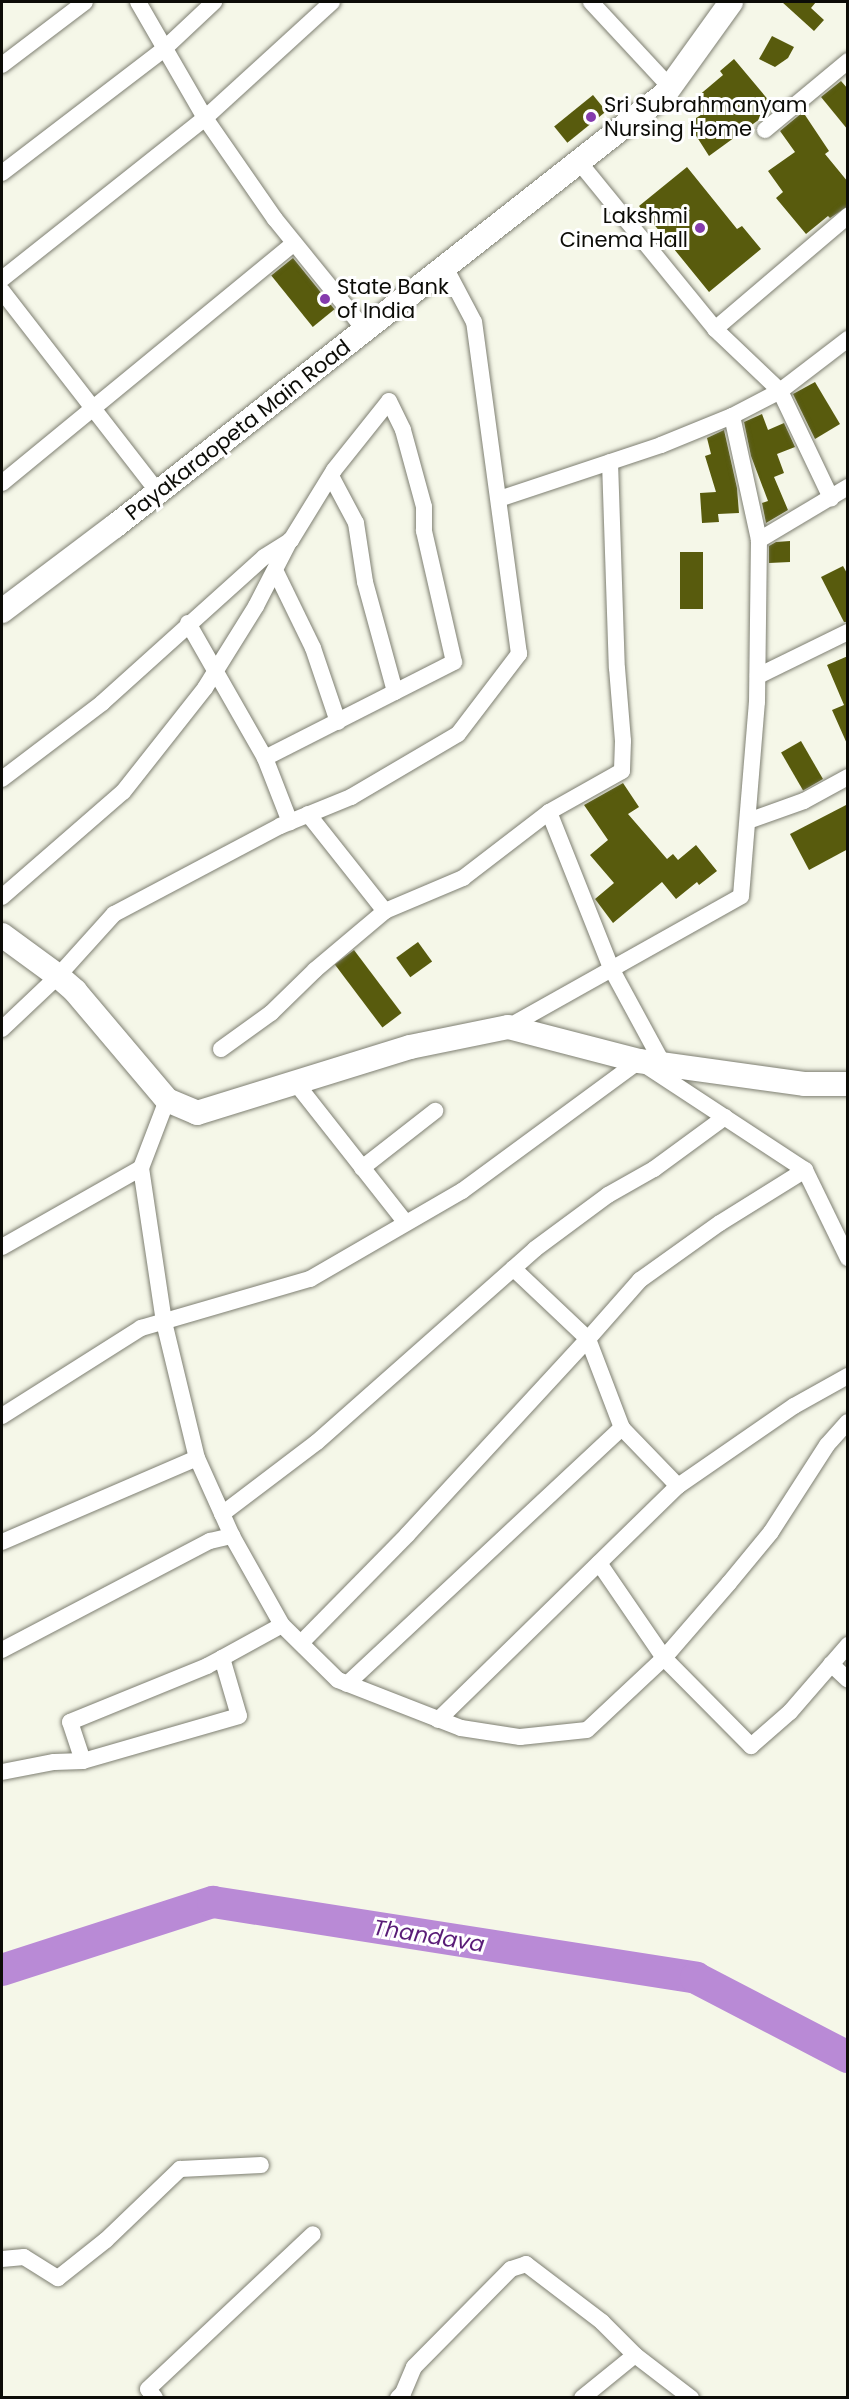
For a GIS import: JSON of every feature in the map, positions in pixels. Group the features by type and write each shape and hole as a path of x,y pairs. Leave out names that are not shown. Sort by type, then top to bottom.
{"street":[{"path":"2,65 85,2"},
{"path":"138,2 205,118 294,243 365,330"},
{"path":"2,173 164,49 214,2"},
{"path":"2,279 205,118 332,2"},
{"path":"591,2 670,87"},
{"name":"Payakaraopeta Main Road","path":"2,610 158,492 665,94 731,2"},
{"path":"765,130 847,62"},
{"path":"579,162 715,329 780,391 831,498"},
{"path":"715,329 848,216"},
{"path":"2,483 294,243"},
{"path":"2,1029 58,976 114,914 154,890 290,822 351,797 459,734 519,654 474,322 445,267"},
{"path":"2,291 158,492"},
{"path":"499,499 732,417 780,391 848,339"},
{"path":"2,897 123,792 216,670 331,476 389,401 403,429 424,507 424,531 454,662 265,758"},
{"path":"2,935 75,991 167,1100 197,1113 410,1047 508,1027 741,896 758,676 759,540 732,417"},
{"path":"221,1049 271,1012 315,970 385,911 463,878 549,812 622,771 623,741 617,668 609,462"},
{"path":"331,476 356,523 365,582 395,692"},
{"path":"759,540 848,487"},
{"path":"2,779 102,703 188,623 264,557 291,540"},
{"path":"275,570 313,648 338,722"},
{"path":"188,623 265,758 290,822"},
{"path":"758,676 848,632"},
{"path":"748,821 804,801 848,777"},
{"path":"549,812 612,970 663,1064"},
{"path":"308,814 385,911"},
{"path":"508,1027 639,1061 805,1084 848,1084"},
{"path":"639,1061 805,1170 848,1258"},
{"path":"2,1416 141,1328 310,1279 462,1191 639,1061"},
{"path":"295,1082 406,1223"},
{"path":"167,1100 141,1168 164,1322 197,1458 232,1536 282,1625 338,1680 461,1728 520,1737 587,1730 664,1658 771,1532 827,1445 848,1422"},
{"path":"362,1168 435,1111"},
{"path":"222,1514 317,1442 513,1268 608,1196 654,1170 725,1117"},
{"path":"2,1247 141,1168"},
{"path":"301,1643 415,1526 640,1280 720,1223 805,1170"},
{"path":"513,1268 588,1339 622,1428 678,1486"},
{"path":"438,1720 678,1486 794,1406 848,1376"},
{"path":"347,1684 622,1428"},
{"path":"2,1542 197,1458"},
{"path":"2,1650 210,1541 232,1536"},
{"path":"599,1563 664,1658 751,1746 790,1712 848,1645"},
{"path":"82,1761 70,1722 222,1658 282,1625"},
{"path":"2,1772 54,1762 82,1761 239,1716 222,1658"},
{"path":"831,1664 848,1680"},
{"path":"2,2259 24,2257 58,2278 106,2240 180,2169 261,2165"},
{"path":"155,2397 148,2389 313,2234"},
{"path":"398,2397 403,2393 414,2367 512,2269 526,2264 602,2322 635,2355 691,2397"},
{"path":"582,2397 635,2355"}],"building":[{"path":"782,2 816,2 811,8 824,20 814,31"},
{"path":"772,36 794,47 788,58 775,67 759,59"},
{"path":"734,59 775,108 709,156 688,123 704,113 696,105 701,101 697,97 723,75 720,71"},
{"path":"841,81 848,89 848,130 821,97"},
{"path":"593,95 606,111 567,143 554,126"},
{"path":"803,112 829,151 825,154 848,182 848,206 830,218 828,216 806,234 776,198 783,192 768,171 795,152 780,131"},
{"name":"Lakshmi Cinema Hall","path":"687,167 737,229 742,226 761,249 709,292 639,206"},
{"path":"293,258 335,309 313,327 271,276"},
{"path":"815,382 840,424 815,439 793,394"},
{"path":"762,414 768,430 784,423 795,447 777,454 784,473 774,477 788,510 766,523 762,503 768,501 751,456 744,422"},
{"path":"724,430 737,488 739,513 718,514 719,522 702,523 700,493 716,492 705,456 711,454 707,438"},
{"path":"790,541 790,562 769,563 769,546 776,542"},
{"path":"680,552 703,552 703,609 680,609"},
{"path":"843,566 848,575 848,622 844,622 821,577"},
{"path":"848,656 848,746 832,710 844,705 827,665"},
{"path":"801,741 823,779 803,791 781,752"},
{"path":"623,783 639,807 628,814 667,859 673,854 678,860 696,845 717,871 699,885 697,882 676,899 662,882 613,923 595,899 614,883 590,855 608,840 584,805"},
{"path":"848,804 848,849 809,870 790,834"},
{"path":"418,942 432,961 410,977 396,958"},
{"path":"354,950 402,1013 382,1028 335,964"}],"waterway":[{"name":"Thandava","path":"2,1970 213,1902 696,1978 848,2057"}],"place":[{"name":"Sri Subrahmanyam Nursing Home","path":"591,117"},
{"name":"Lakshmi Cinema Hall","path":"700,228"},
{"name":"State Bank of India","path":"325,299"}]}
